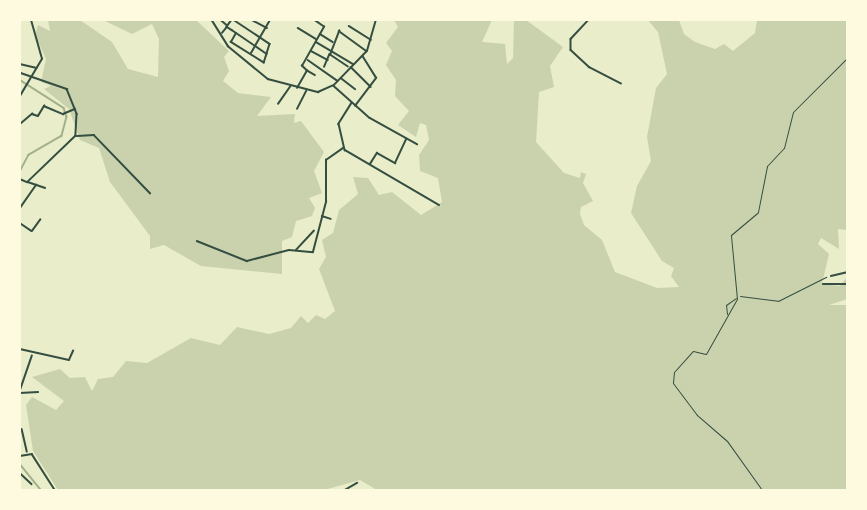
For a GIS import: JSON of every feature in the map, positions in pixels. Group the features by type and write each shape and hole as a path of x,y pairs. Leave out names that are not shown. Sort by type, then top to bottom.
{"street":[{"path":"20,96 32,79 42,57 32,20"},
{"path":"212,20 228,46 263,76 290,87 324,91 334,85 367,51 372,41 376,20"},
{"path":"221,20 267,54"},
{"path":"222,33 233,20 262,39 272,47 263,63 231,42 236,33"},
{"path":"252,20 268,29"},
{"path":"251,54 268,29 270,20"},
{"path":"314,20 324,26 302,67 315,75"},
{"path":"589,20 571,39 571,50 621,83"},
{"path":"349,26 372,41"},
{"path":"298,28 341,56 371,87"},
{"path":"324,68 340,31 367,51"},
{"path":"320,34 334,43"},
{"path":"310,51 328,60"},
{"path":"330,55 351,66"},
{"path":"339,60 341,56"},
{"path":"355,106 371,87 376,77 362,57"},
{"path":"308,60 324,68 338,80"},
{"path":"20,64 38,68"},
{"path":"297,88 307,71"},
{"path":"21,73 32,79 65,88 75,109 76,136"},
{"path":"340,77 355,89"},
{"path":"334,85 352,104 417,144"},
{"path":"278,104 290,87"},
{"path":"297,109 307,90"},
{"path":"352,104 339,120 343,148 439,205"},
{"path":"20,124 32,114 38,116 44,106 65,112 75,109"},
{"path":"28,182 76,136 94,135 150,193"},
{"path":"369,165 377,153 395,163 406,138"},
{"path":"296,250 315,232 321,216 326,160 343,148"},
{"path":"20,179 45,188"},
{"path":"20,208 36,185"},
{"path":"321,216 331,219"},
{"path":"20,223 32,231 40,220"},
{"path":"197,241 247,261 296,250 313,252 319,234 315,232"},
{"path":"831,276 848,272"},
{"path":"823,284 848,284"},
{"path":"20,349 33,355 69,360 73,351"},
{"path":"33,355 20,392 38,392"},
{"path":"22,429 27,452 55,490"},
{"path":"20,456 27,452"},
{"path":"20,472 32,484"},
{"path":"345,490 357,483"}],"path":[{"path":"762,490 728,441 697,416 673,383 676,369 693,351 706,354 738,297 733,229 758,212 767,166 784,148 793,112 848,57"},
{"path":"727,315 726,305 738,297 774,302 796,296 831,276"}],"green space":[{"path":"48,20 80,20 112,42 128,69 158,77 159,39 152,24 132,34 103,20 196,20 229,51 224,57 229,71 223,81 238,93 271,97 257,116 295,114 294,123 301,121 324,152 314,171 322,193 309,198 315,208 312,216 296,221 292,237 282,241 282,274 201,266 164,245 150,249 150,236 110,182 99,148 80,140 69,109 44,89 51,86 41,82 46,59 35,35 38,25 50,31"},
{"path":"394,20 492,20 482,42 505,44 507,64 513,58 514,20 526,20 563,47 550,66 554,87 539,92 536,142 564,173 580,178 581,172 586,174 583,183 593,201 581,207 580,214 584,225 602,240 615,272 657,288 679,287 671,276 674,268 662,261 631,213 637,186 651,161 647,137 656,88 667,74 658,32 648,20 679,20 684,34 695,42 715,49 724,44 733,51 755,33 757,20 847,20 847,230 838,229 839,249 821,238 818,244 829,254 822,284 840,286 847,277 847,299 829,305 847,305 847,490 377,490 360,480 324,490 58,490 33,451 26,405 32,397 56,410 64,401 32,377 60,369 70,378 85,377 92,391 98,379 113,377 126,361 147,363 191,338 220,345 237,327 269,334 291,328 301,316 308,323 316,315 325,319 335,311 319,269 326,257 322,240 333,233 339,210 358,194 353,177 368,178 379,195 392,192 421,215 442,202 438,178 420,171 419,155 429,140 426,125 420,123 416,137 398,125 409,111 395,96 396,80 386,65 392,51 386,43 398,27"}],"waterway":[{"path":"20,80 64,108 67,117 62,136 29,155 20,172"},
{"path":"20,464 41,490"}]}
